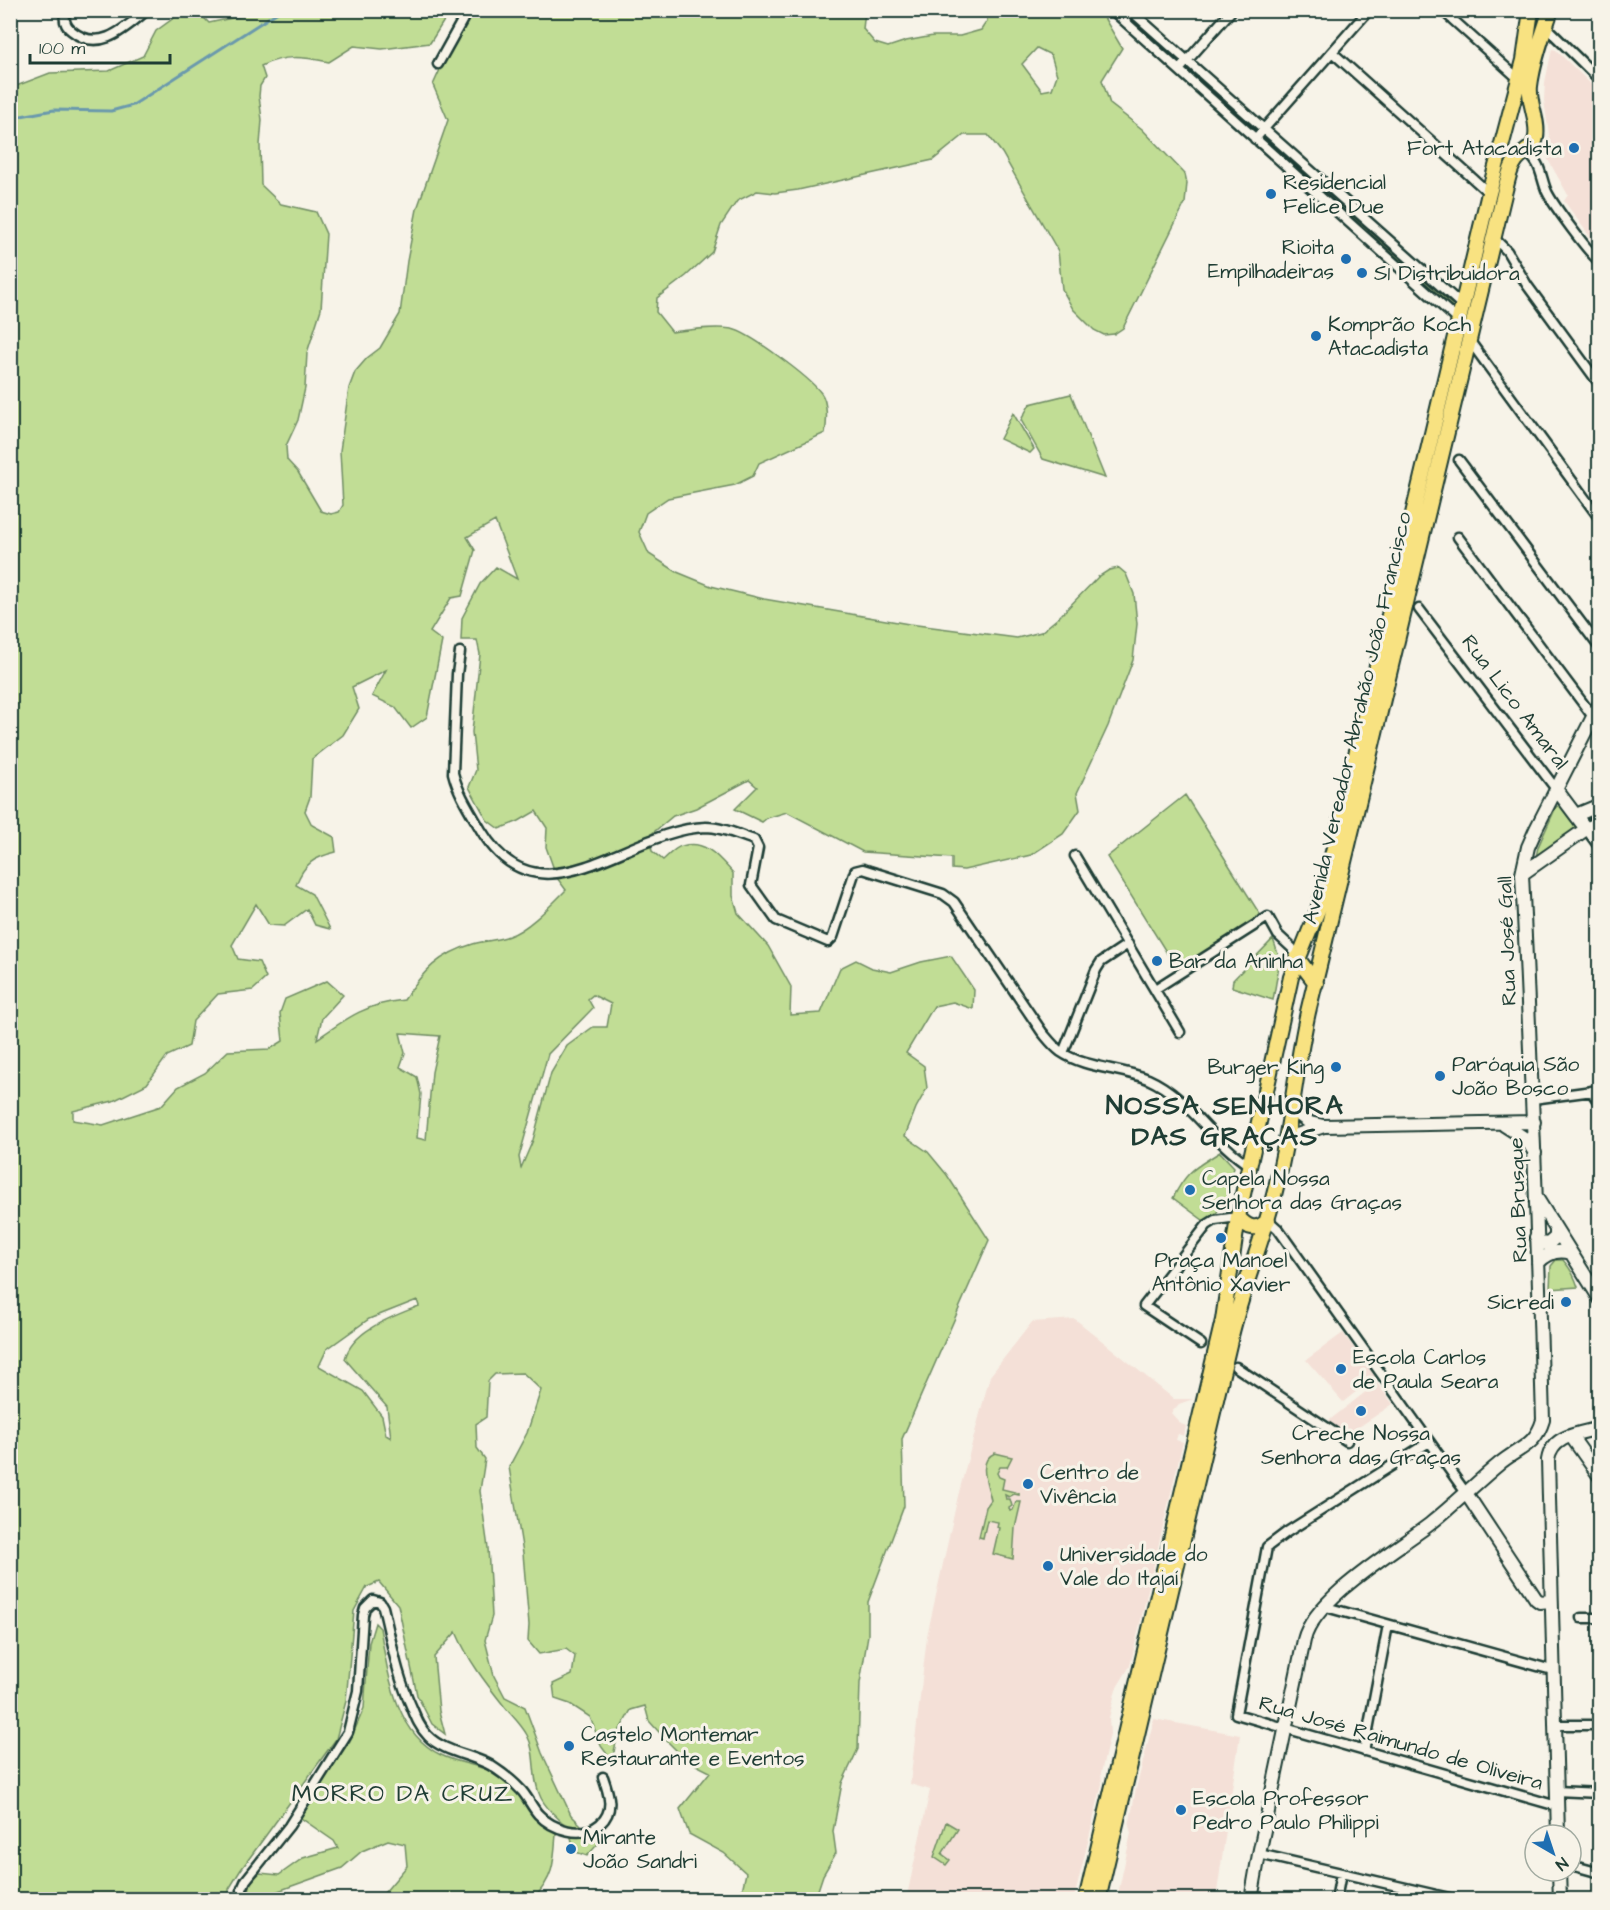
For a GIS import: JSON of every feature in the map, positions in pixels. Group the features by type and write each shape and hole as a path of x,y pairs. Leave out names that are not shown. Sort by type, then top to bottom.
{"main road":[{"name":"Avenida Vereador Abrahão João Francisco","path":"1086,1899 1222,1320 1238,1217 1291,977 1318,910 1326,881 1489,193 1520,80 1531,10"},
{"name":"Avenida Vereador Abrahão João Francisco","path":"1098,1899 1234,1320 1268,1220 1286,1143 1302,1041 1511,168 1517,159 1531,148 1536,139 1537,128 1531,106 1530,87 1551,10"},
{"path":"1506,130 1512,142 1525,152"},
{"name":"Rua José Gall","path":"1534,1122 1522,874 1528,847 1556,789 1596,722 1599,703"},
{"name":"Rua Lico Amaral","path":"1556,789 1586,829"},
{"path":"1576,815 1599,805"},
{"path":"1522,874 1599,822"},
{"path":"1297,958 1316,983"},
{"path":"1291,1109 1310,1123 1324,1126 1534,1122"},
{"name":"Rua Brusque","path":"1466,1493 1502,1462 1530,1443 1539,1434 1543,1420 1534,1122"},
{"path":"1503,1124 1526,1139 1535,1153"},
{"path":"1286,1143 1294,1136 1324,1126"},
{"path":"1536,1196 1599,1299"},
{"path":"1238,1217 1251,1228 1257,1228 1268,1220"},
{"path":"1536,1237 1540,1243 1548,1244 1554,1240 1556,1230"},
{"path":"1538,1263 1550,1253 1560,1251 1571,1253"},
{"path":"1558,1823 1550,1601 1549,1450 1556,1442 1599,1428"},
{"path":"1570,1436 1599,1477"},
{"path":"1251,1899 1306,1631 1315,1617 1357,1577 1430,1524 1466,1493 1536,1599 1540,1602 1550,1601"},
{"path":"1559,1883 1560,1899"}],"street":[{"path":"66,10 65,23 76,34 94,40 112,37 147,10"},
{"path":"438,64 468,10"},
{"path":"1112,10 1459,321"},
{"path":"1130,10 1463,306"},
{"path":"1179,70 1232,10"},
{"path":"1255,139 1369,10"},
{"path":"1442,10 1520,80"},
{"path":"1545,26 1599,80"},
{"path":"1332,52 1489,193"},
{"path":"1525,152 1539,165 1548,193 1599,262"},
{"path":"1336,211 1344,201"},
{"path":"1494,238 1507,251 1527,285 1599,385"},
{"path":"1406,273 1414,263"},
{"path":"1469,340 1599,519"},
{"path":"1459,460 1599,648"},
{"path":"1458,537 1596,722"},
{"name":"Rua Lico Amaral","path":"1419,609 1556,789"},
{"path":"460,652 453,773 456,785 468,808 489,844 502,857 527,870 542,874 555,874 577,869 669,834 689,829 718,828 757,843 752,885 776,920 828,942 833,937 855,871 863,869 943,894 954,902 1054,1047 1074,1059 1148,1079 1169,1093 1249,1165"},
{"name":"Rua Lico Amaral","path":"1586,829 1599,849"},
{"path":"1075,856 1180,1032"},
{"path":"1155,989 1268,917 1278,935 1292,948 1297,958"},
{"path":"1063,1053 1096,970 1101,962 1128,944"},
{"path":"1533,1099 1595,1091 1599,1104"},
{"path":"1201,1344 1144,1306 1207,1225 1215,1220 1238,1217"},
{"path":"1268,1220 1278,1229 1466,1493"},
{"path":"1236,1367 1347,1441"},
{"name":"Rua José Raimundo de Oliveira","path":"1429,1442 1267,1547 1236,1714 1557,1806"},
{"path":"242,1899 242,1889 246,1880 289,1826 348,1732 357,1691 363,1615 365,1608 373,1599 380,1602 383,1607 394,1661 419,1723 429,1737 442,1746 490,1765 522,1791 545,1819 562,1829 575,1833 586,1832 605,1819 610,1809 609,1796 603,1778"},
{"path":"1326,1607 1552,1670"},
{"path":"1581,1618 1599,1618"},
{"path":"1364,1751 1389,1625"},
{"path":"1554,1725 1599,1725"},
{"path":"1556,1791 1599,1793"},
{"path":"1259,1854 1458,1899"},
{"path":"1583,1868 1599,1873"},
{"path":"1336,1899 1341,1874"},
{"path":"1102,1882 1106,1899"}],"shaded area":[{"name":"Fort Atacadista","path":"1552,49 1556,50 1599,92 1599,249 1564,201 1568,195 1546,156 1550,141 1544,100 1545,82"},
{"name":"Universidade do Vale do Itajaí","path":"1075,1319 1174,1399 1193,1399 1179,1404 1171,1413 1186,1426 1184,1436 1178,1434 1176,1440 1183,1442 1130,1666 1116,1689 1109,1718 1110,1734 1101,1773 1102,1784 1074,1899 906,1900 930,1790 910,1784 927,1636 958,1496 990,1376 1032,1322"},
{"name":"Escola Carlos de Paula Seara","path":"1343,1333 1375,1377 1343,1402 1306,1360"},
{"name":"Creche Nossa Senhora das Graças","path":"1377,1383 1393,1404 1350,1433 1327,1422"},
{"name":"Escola Professor Pedro Paulo Philippi","path":"1154,1719 1240,1735 1216,1899 1117,1899 1131,1833 1129,1826 1136,1789"}],"green space":[{"path":"197,11 209,23 241,16 246,11 450,11 430,43 382,49 354,46 329,62 286,58 261,66 265,78 260,86 259,96 262,120 261,185 281,204 316,212 326,234 321,309 307,353 305,388 298,420 286,446 287,460 298,472 321,511 331,514 339,512 343,505 340,451 349,388 355,372 380,348 400,314 417,209 448,120 433,85 467,11 865,11 863,29 875,43 888,47 933,36 960,36 981,30 987,21 988,11 1097,11 1102,14 1122,48 1102,80 1110,104 1142,129 1185,174 1187,183 1185,203 1123,328 1114,334 1104,335 1094,330 1073,309 1062,289 1058,251 1002,153 988,135 964,135 933,160 798,190 775,193 757,191 737,201 721,225 712,252 657,298 656,312 672,332 709,328 732,329 752,338 779,356 821,393 826,407 826,418 825,433 759,463 753,476 735,485 668,498 646,513 639,532 649,554 677,572 711,586 764,599 909,624 1017,638 1041,632 1098,577 1109,570 1119,568 1126,574 1134,594 1137,624 1133,660 1108,726 1077,793 1080,810 1063,834 1031,855 964,870 952,869 952,858 863,852 787,812 767,818 762,822 735,809 757,787 749,780 696,808 673,816 649,836 652,851 663,860 679,847 698,845 711,851 733,873 733,896 738,913 768,946 791,987 790,1015 821,1013 840,968 856,960 872,968 891,972 921,962 951,956 974,990 973,1009 953,1002 934,1006 906,1053 924,1066 927,1088 905,1136 928,1152 947,1175 989,1240 902,1439 904,1506 868,1602 868,1635 860,1683 858,1749 842,1783 833,1831 836,1853 823,1875 815,1899 740,1899 746,1873 724,1853 689,1834 680,1809 710,1772 686,1760 667,1741 649,1721 645,1706 631,1710 618,1733 612,1761 601,1746 590,1717 570,1704 555,1699 553,1684 572,1675 575,1656 566,1649 539,1654 528,1641 529,1625 523,1553 509,1467 527,1433 541,1390 523,1373 495,1374 488,1381 486,1417 476,1424 477,1448 485,1459 480,1491 488,1548 492,1616 485,1640 494,1676 505,1697 525,1707 542,1753 571,1815 582,1826 599,1836 597,1845 587,1856 573,1851 572,1840 566,1826 541,1798 527,1735 477,1670 456,1632 434,1657 439,1711 445,1734 432,1724 417,1695 398,1605 379,1582 367,1587 354,1611 346,1701 336,1739 240,1871 229,1889 229,1899 11,1900 11,88 50,73 109,71 143,56 156,31 178,15","holes":["1037,48 1051,55 1057,75 1052,89 1042,91 1022,64","495,521 517,579 496,567 480,584 462,618 461,640 477,640 480,654 472,732 476,770 469,787 487,820 499,829 536,811 547,828 546,847 557,878 566,890 539,916 516,933 500,939 473,944 441,958 425,972 404,1000 378,1005 357,1013 317,1039 322,1018 343,995 327,981 285,999 280,1013 283,1041 270,1049 228,1051 205,1073 178,1087 161,1106 103,1125 73,1120 73,1111 113,1101 147,1084 167,1056 189,1046 193,1021 218,994 253,990 266,978 259,962 238,959 232,945 256,904 269,925 284,926 307,909 315,925 330,929 312,894 296,885 299,877 311,862 336,852 334,837 312,825 305,811 310,797 312,759 343,735 359,709 352,687 386,670 372,696 395,707 411,728 427,717 442,641 430,632 451,598 462,596 475,550 467,537","593,995 611,1004 607,1027 593,1027 567,1046 551,1073 533,1140 521,1168 519,1157 548,1054 593,1008 588,999","400,1033 440,1036 432,1072 426,1140 417,1138 421,1094 417,1077 400,1067 405,1053","417,1300 419,1306 375,1325 365,1332 349,1349 345,1359 387,1407 391,1438 386,1435 382,1416 363,1391 319,1366 327,1349 369,1319"]},
{"path":"1347,212 1452,305 1451,309 1344,215"},
{"path":"1071,394 1105,478 1043,459 1021,420 1030,404"},
{"path":"1013,413 1034,449 1030,453 1000,439"},
{"path":"1185,795 1261,916 1178,971 1107,857"},
{"path":"1560,805 1578,827 1536,857 1538,847 1556,807"},
{"path":"1273,939 1280,960 1273,1000 1232,987 1233,980"},
{"path":"1220,1152 1234,1167 1227,1201 1207,1223 1173,1198 1192,1170"},
{"path":"1556,1260 1563,1260 1566,1263 1578,1287 1550,1289 1551,1266"},
{"path":"995,1453 1012,1457 1007,1467 1000,1467 997,1473 1004,1479 1002,1489 1019,1493 1019,1495 1014,1494 1009,1497 1005,1495 1006,1499 1010,1499 1012,1506 1009,1508 1010,1511 1013,1510 1016,1502 1021,1502 1015,1528 1013,1559 993,1554 999,1528 997,1527 998,1522 987,1520 983,1538 979,1537 986,1507 991,1500 985,1467 989,1457"},
{"path":"375,1623 380,1628 386,1664 396,1700 413,1732 441,1755 501,1777 556,1833 552,1869 545,1884 533,1899 379,1899 407,1866 405,1844 388,1840 362,1851 342,1868 267,1895 248,1897 251,1881 260,1873 279,1875 303,1858 338,1848 334,1841 298,1816 350,1741 364,1708 369,1643"},
{"path":"946,1822 958,1829 942,1854 950,1860 946,1865 934,1857"}],"waterway":[{"path":"10,118 54,110 111,111 133,105 281,10"}],"place":[{"name":"Fort Atacadista","path":"1574,148"},
{"name":"Residencial Felice Due","path":"1271,194"},
{"name":"Rioita Empilhadeiras","path":"1346,259"},
{"name":"S1 Distribuidora","path":"1362,273"},
{"name":"Komprão Koch Atacadista","path":"1316,336"},
{"name":"Bar da Aninha","path":"1157,961"},
{"name":"Burger King","path":"1336,1067"},
{"name":"Paróquia São João Bosco","path":"1440,1076"},
{"name":"Capela Nossa Senhora das Graças","path":"1190,1190"},
{"name":"Praça Manoel Antônio Xavier","path":"1221,1238"},
{"name":"Sicredi","path":"1566,1302"},
{"name":"Escola Carlos de Paula Seara","path":"1341,1369"},
{"name":"Creche Nossa Senhora das Graças","path":"1361,1411"},
{"name":"Centro de Vivência","path":"1028,1484"},
{"name":"Universidade do Vale do Itajaí","path":"1048,1566"},
{"name":"Castelo Montemar Restaurante e Eventos","path":"569,1746"},
{"name":"Escola Professor Pedro Paulo Philippi","path":"1181,1810"},
{"name":"Mirante João Sandri","path":"571,1849"}],"district":[{"name":"NOSSA SENHORA DAS GRAÇAS","path":"1225,1122"},
{"name":"MORRO DA CRUZ","path":"403,1794"}]}
